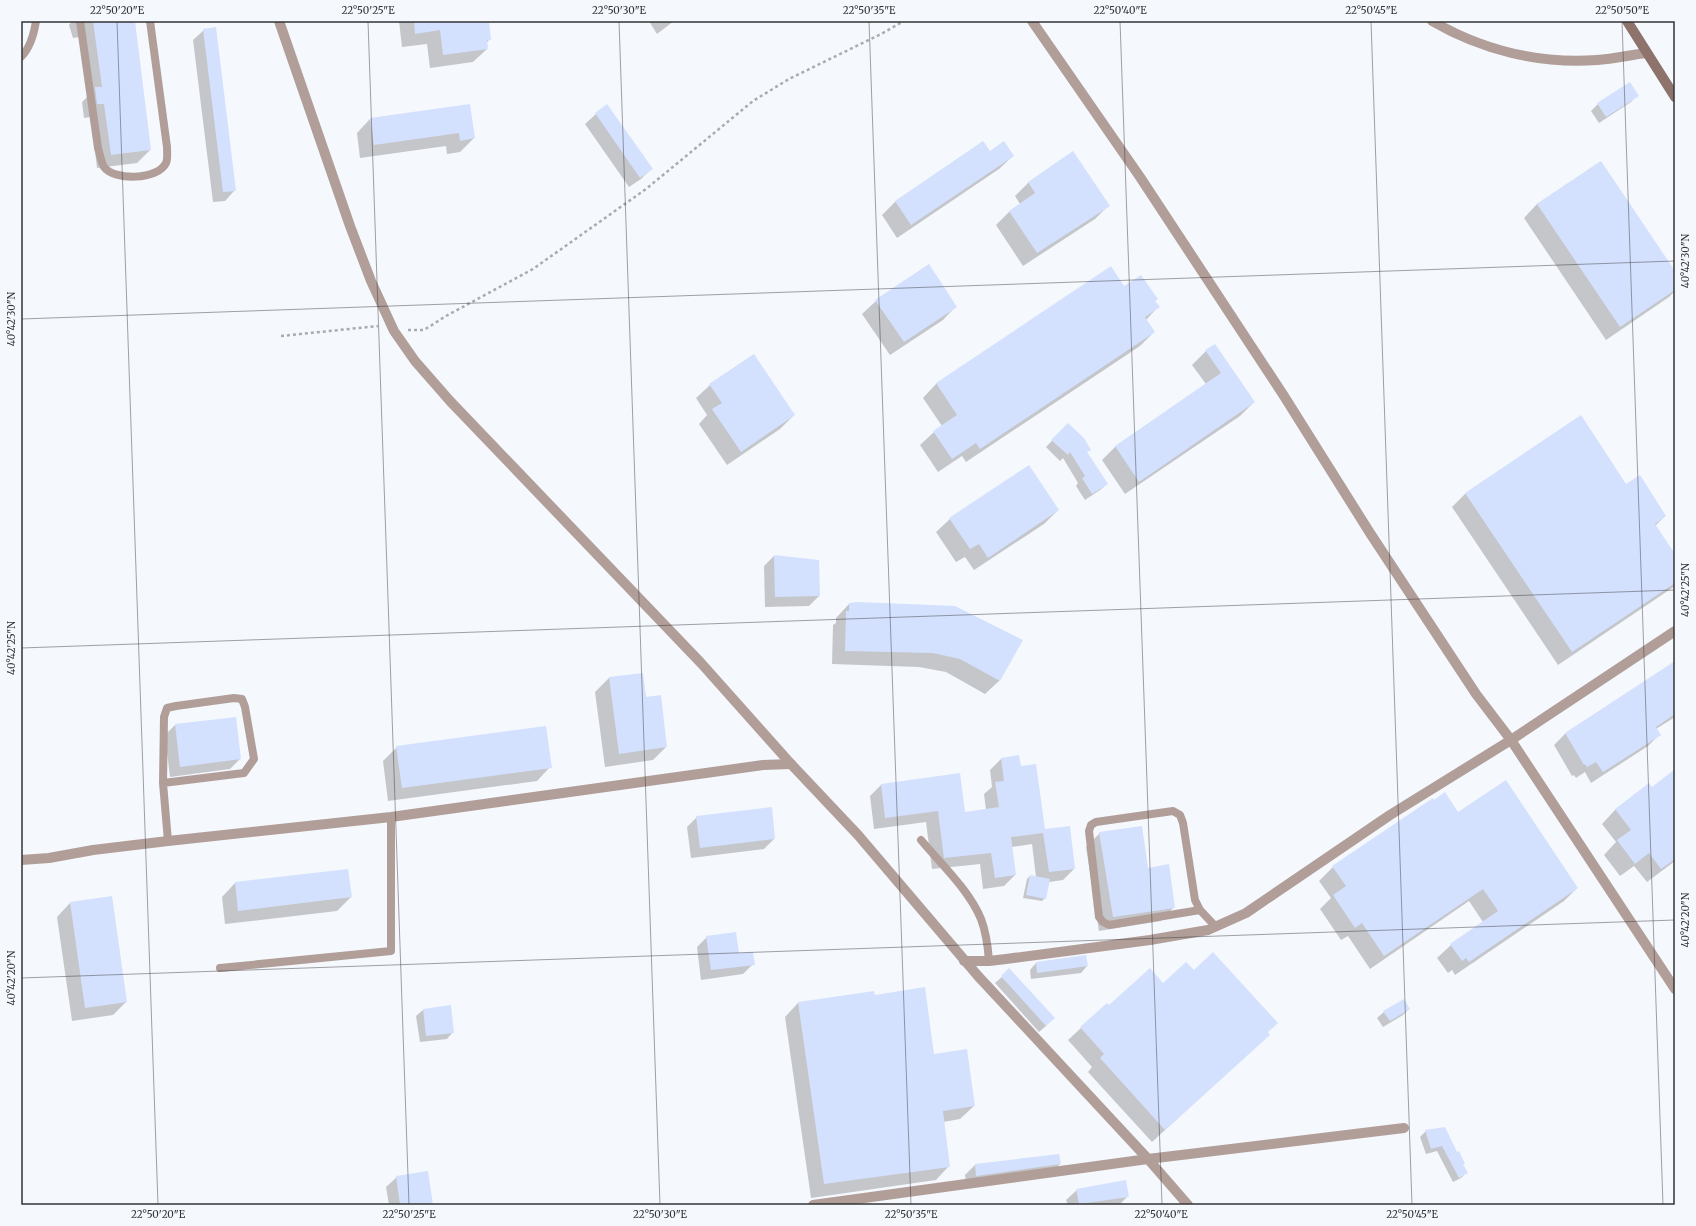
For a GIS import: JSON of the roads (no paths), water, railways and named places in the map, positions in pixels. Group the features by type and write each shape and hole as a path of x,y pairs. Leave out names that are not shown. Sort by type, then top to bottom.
{"main road":[{"path":"1627,21 1675,97"}],"street":[{"path":"279,21 350,226 371,281 394,331 416,361 450,401 701,663 791,764 858,835 964,961 1148,1159 1188,1205"},
{"path":"1032,21 1140,177 1284,396 1370,533 1476,694 1511,740 1675,989"},
{"path":"1432,21 1454,34 1494,49 1546,60 1597,60 1646,53"},
{"path":"964,961 990,961 1150,940 1216,927 1246,914 1390,815 1511,740 1675,631"},
{"path":"21,860 50,858 93,850 168,841 391,817 763,765 791,764"},
{"path":"813,1205 1148,1159 1404,1128"}],"lane":[{"path":"21,58 26,52 34,32 36,21"},
{"path":"80,21 98,148 103,166 111,173 120,176 147,176 161,169 166,162 167,147 150,21"},
{"path":"163,783 244,773 254,759 245,707 242,699 226,699 167,708 164,717 163,783 168,841"},
{"path":"1200,910 1109,925 1103,922 1099,917 1089,831 1091,825 1096,822 1173,811 1180,815 1183,823 1195,900 1200,910 1216,927"},
{"path":"220,968 391,951 391,817"},
{"path":"921,840 972,900 981,919 987,937 990,961"}]}
